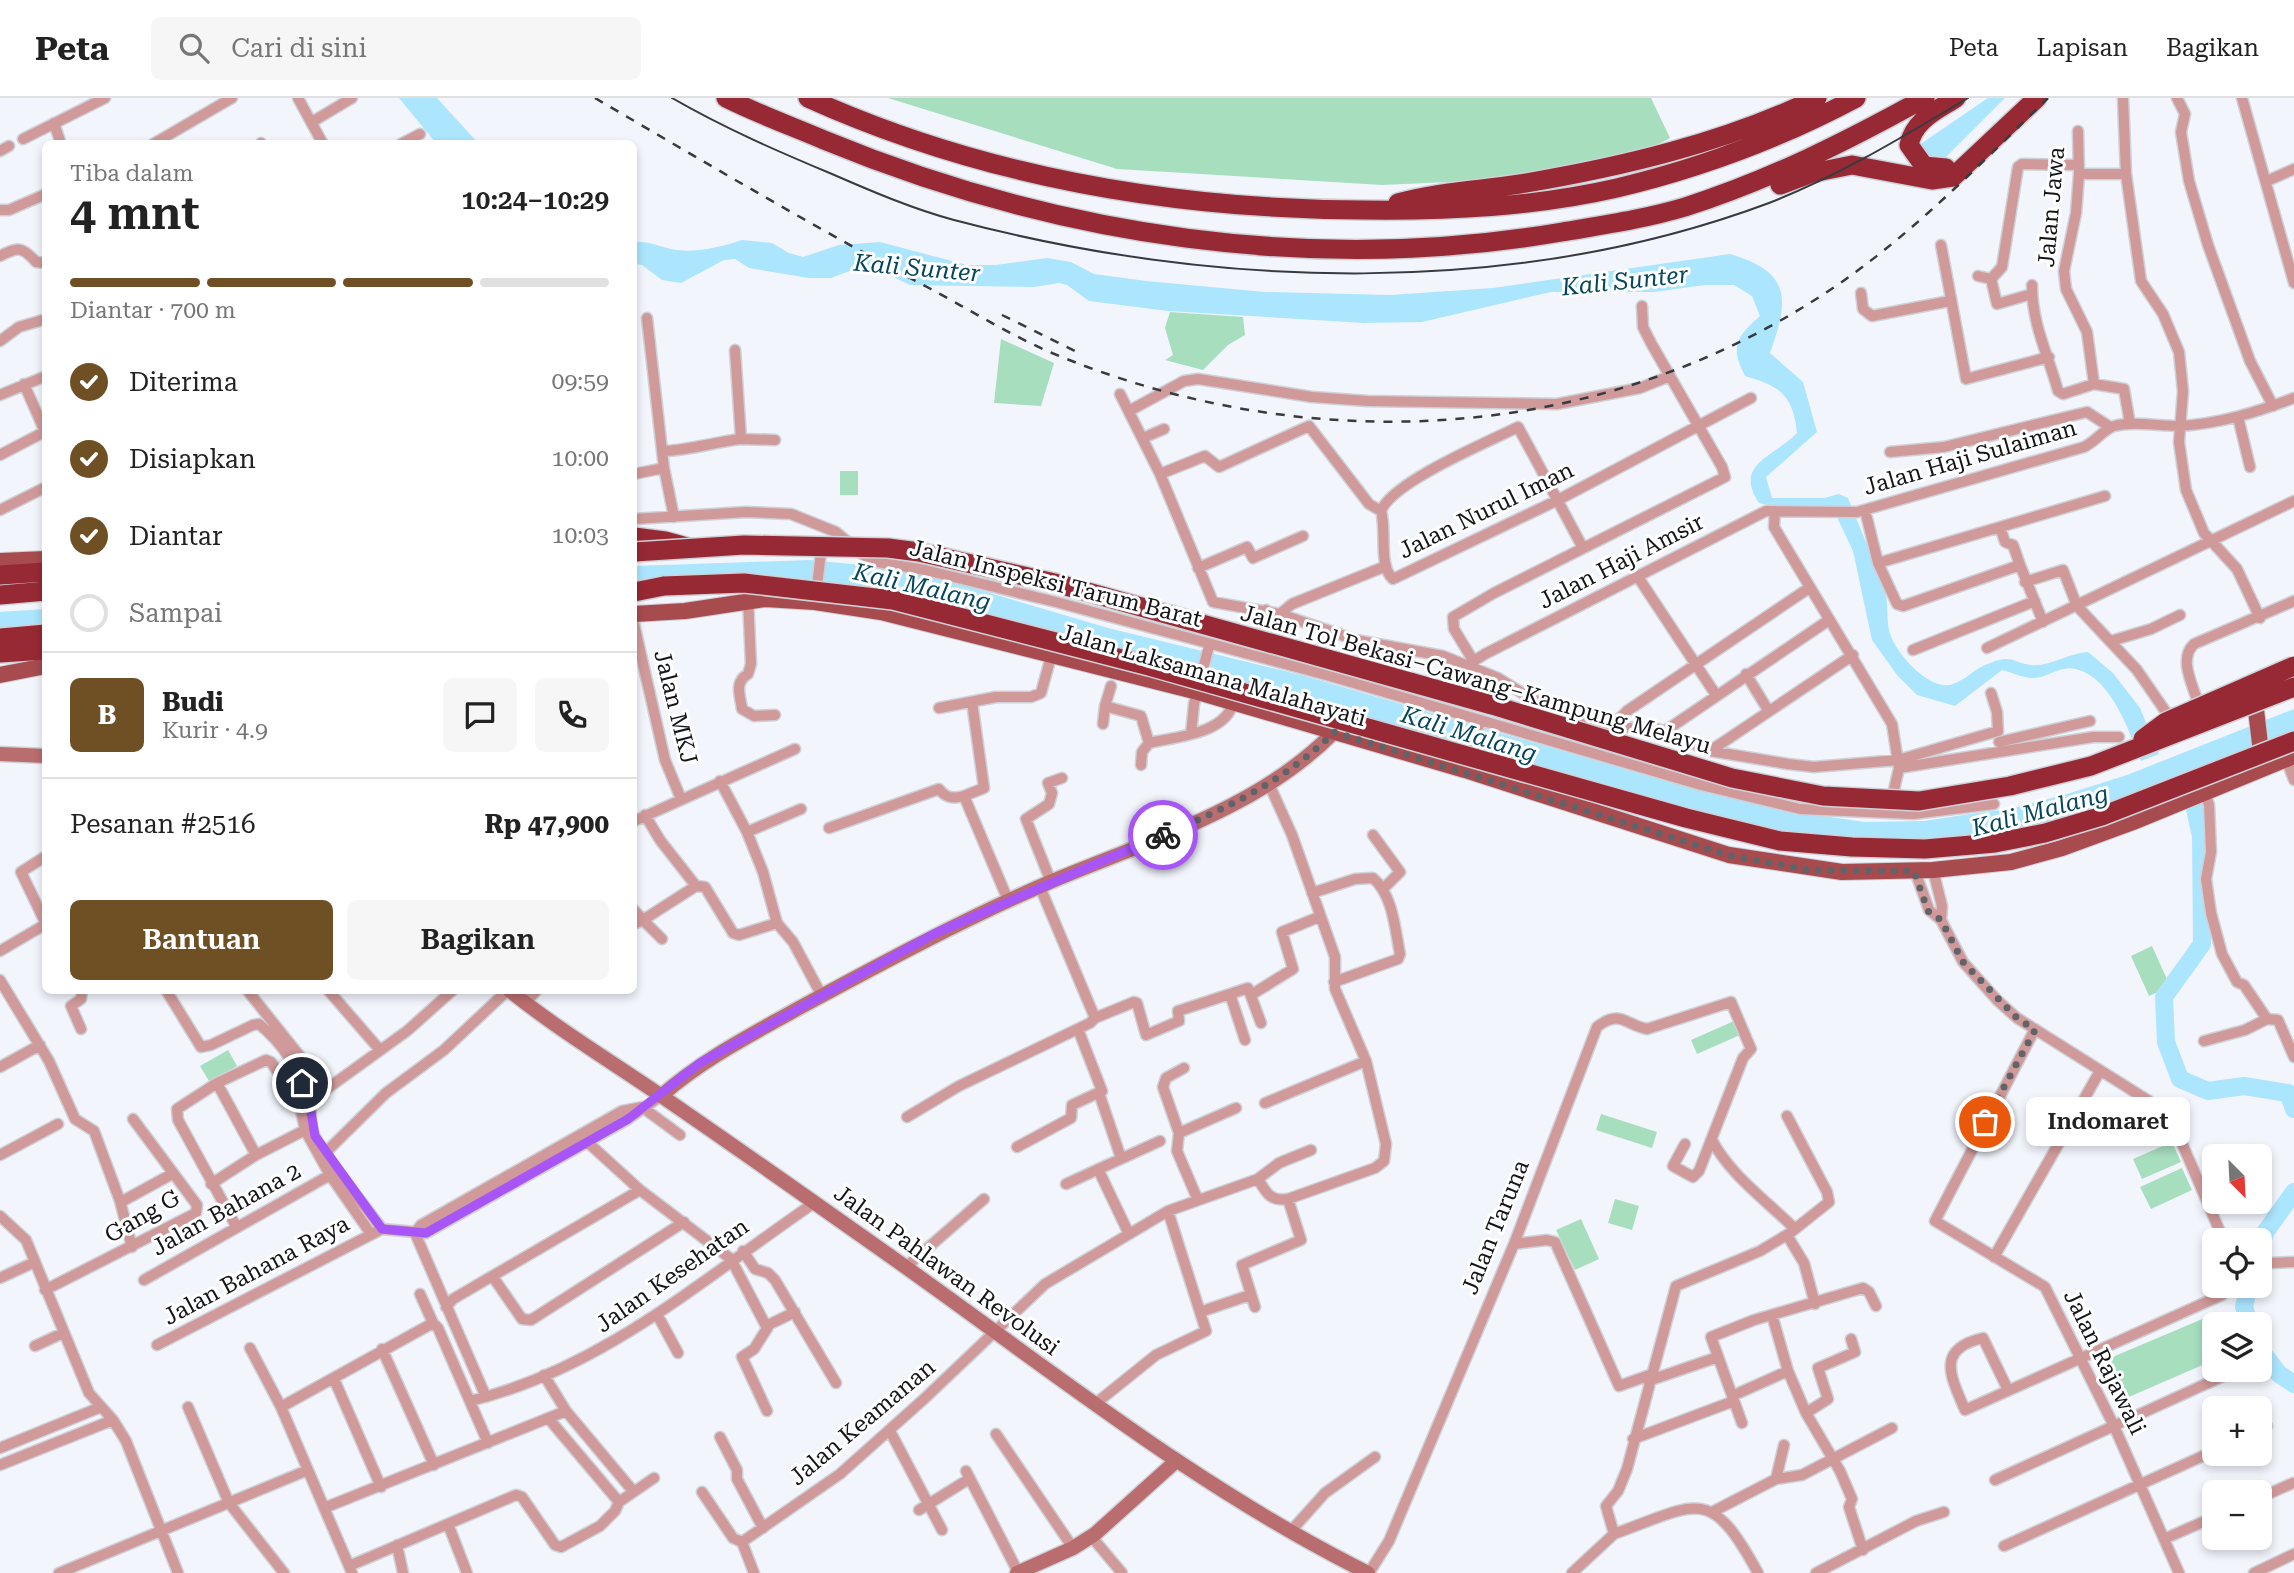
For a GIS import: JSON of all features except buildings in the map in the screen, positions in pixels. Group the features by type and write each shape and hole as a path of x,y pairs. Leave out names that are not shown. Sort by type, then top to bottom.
{"highway":[{"path":"726,98 880,163 967,191 1102,226 1264,248 1389,251 1502,243 1755,195 1836,166 1852,165 1943,180 1963,170 2037,98"},
{"path":"808,98 940,149 1075,184 1187,202 1370,210 1474,209 1616,188 1755,146 1856,98"},
{"path":"1370,210 1405,201 1522,183 1642,158 1738,132 1817,98"},
{"path":"1682,208 1760,181 1842,144 1925,98"},
{"path":"1956,98 1920,122 1912,133 1909,145 1924,166 1946,168 2021,98"},
{"path":"637,537 665,541 692,549"},
{"name":"Jalan Tol Bekasi–Cawang–Kampung Melayu","path":"637,552 744,545 831,546 919,552 1059,584 1492,705 1732,778 1823,796 1919,801 2010,786 2091,766 2124,744 2294,687"},
{"path":"0,575 42,574"},
{"path":"0,595 42,575"},
{"path":"637,590 744,583 893,600 1163,670 1686,818 1780,841 1925,849 1994,843 2045,834 2292,751"},
{"path":"0,638 42,634"},
{"path":"0,653 42,650"},
{"path":"2124,744 2166,722 2294,666"}],"main road":[{"path":"0,561 42,573"},
{"name":"Jalan Laksamana Malahayati","path":"637,614 685,611 748,599 815,598 917,619 1199,688 1233,702 1334,732 1466,766 1728,855 1809,870 1914,871 2011,862 2062,848 2176,805 2292,751"},
{"path":"2261,759 2253,681 2294,658"},
{"path":"0,676 42,667"},
{"path":"661,1096 700,1063 936,933 1182,828 1269,784 1302,761 1334,732"},
{"path":"2201,794 2209,783 2261,759 2292,751"},
{"path":"0,754 42,756"},
{"name":"Jalan Pahlawan Revolusi","path":"513,994 906,1267 1175,1462 1290,1532 1368,1573"},
{"path":"1017,1573 1073,1548 1091,1536 1175,1462"}],"street":[{"path":"160,140 232,98"},
{"path":"298,98 321,140"},
{"path":"312,122 352,98"},
{"path":"2123,98 2126,174 2141,281 2163,314 2179,352 2183,391 2179,426 2186,490 2199,524 2211,542 2237,569 2260,618"},
{"path":"2177,98 2185,114 2181,132 2189,181 2212,258 2250,360 2273,406"},
{"path":"2242,98 2294,284"},
{"path":"23,139 100,99"},
{"path":"54,123 60,140"},
{"name":"Jalan Jawa","path":"2077,131 2079,169 2076,214 2064,271 2066,289 2087,332 2094,384"},
{"path":"409,140 420,134"},
{"path":"1992,279 2002,267 2018,167 2022,164 2126,174"},
{"path":"2267,181 2294,169"},
{"path":"4,210 42,196"},
{"path":"1941,245 1967,380 2049,357"},
{"path":"0,256 18,247 24,248 36,262 42,263"},
{"path":"1978,275 1992,279"},
{"path":"1992,279 1997,304 2032,289 2038,335 2049,357 2059,393 2083,389 2094,384 2124,389 2130,424"},
{"path":"1861,293 1863,309 1872,316 1950,301"},
{"path":"1469,664 1454,629 1453,617 1724,477 1725,474 1643,327 1642,306"},
{"path":"648,318 664,468 674,517"},
{"path":"0,341 19,327 42,320"},
{"path":"735,350 741,439"},
{"path":"1129,411 1184,381 1198,379 1312,397 1368,401 1557,404 1640,388 1670,376"},
{"path":"0,394 42,377"},
{"path":"24,384 42,425"},
{"path":"1120,394 1160,474 1210,598 1216,604 1266,610 1356,640 1443,656 1469,664 1530,698 1578,719 1618,727 1665,731 1710,751 1814,767 1899,764 2090,721"},
{"name":"Jalan Nurul Iman","path":"1280,614 1292,604 1385,566 1393,579 1558,500 1751,398"},
{"name":"Jalan Haji Sulaiman","path":"1861,511 2084,447 2096,442 2110,427 2130,424 2179,426 2238,417 2294,398"},
{"path":"1890,452 1944,447 2087,412 2110,427"},
{"path":"2238,417 2250,467"},
{"path":"1160,474 1205,456 1219,467 1309,426 1369,504 1381,511 1386,526 1385,566"},
{"path":"1381,511 1392,495 1413,481 1518,427 1583,548"},
{"path":"1143,438 1164,429"},
{"path":"0,455 42,434"},
{"path":"664,451 685,450 702,444 741,439 775,440"},
{"path":"637,473 664,468"},
{"path":"0,510 42,490"},
{"path":"1878,563 2105,496"},
{"path":"1987,648 2294,501"},
{"name":"Jalan Inspeksi Tarum Barat","path":"637,519 772,511 805,517 836,532 870,561 970,580 1209,648 1251,655 1431,707 1479,724 1564,745 1701,785 1800,809 1913,814 1994,804"},
{"name":"Jalan Haji Amsir","path":"1431,707 1438,688 1469,664 1766,511 1861,511"},
{"path":"1775,511 1774,527 1892,724 1899,764 1889,813"},
{"path":"1861,511 1878,563 1894,600 1903,606 2020,565"},
{"path":"2000,527 2005,542 2013,545 2025,582 2043,622"},
{"path":"815,598 820,548 828,528"},
{"path":"1198,568 1247,547 1252,558 1303,537"},
{"path":"2025,582 2063,570 2077,606 2096,630 2137,670 2168,715 2253,681"},
{"path":"1638,577 1716,695"},
{"path":"1618,727 1623,714 1694,663 1810,588"},
{"path":"748,599 751,668 738,685 742,709 754,716 775,715"},
{"path":"1913,650 2035,601"},
{"path":"2198,703 2185,659 2188,650 2294,601"},
{"path":"1251,655 1266,610"},
{"path":"2110,641 2151,629 2180,615"},
{"path":"1665,731 1829,620"},
{"name":"Jalan MKJ","path":"637,637 665,760 681,799"},
{"path":"1191,734 1209,648"},
{"path":"939,708 996,697 1031,696 1041,693 1052,653"},
{"path":"1701,785 1710,751 1853,655"},
{"path":"1746,674 1768,710"},
{"path":"1103,724 1111,686"},
{"path":"1991,693 1997,712 1997,742"},
{"path":"829,828 939,789 944,795 954,798 984,788 972,702"},
{"path":"1141,765 1142,752 1149,743 1191,734 1223,721 1233,702"},
{"path":"1105,706 1141,716 1149,743"},
{"path":"1564,745 1578,719"},
{"path":"1466,766 1479,724"},
{"path":"1899,764 1997,742 2054,746 2092,737 2124,744"},
{"name":"Jalan MKJ","path":"637,819 795,749"},
{"path":"2292,751 2294,780"},
{"path":"1062,778 1048,783 1052,793 1049,804 1026,819 1046,884 1095,1018"},
{"path":"720,781 747,832 763,872 776,923 793,942 822,996"},
{"path":"1258,1179 1273,1200 1288,1199 1375,1168 1384,1161 1387,1144 1366,1061 1343,1014 1334,982 1335,957 1319,917 1293,835 1269,784"},
{"path":"2201,794 2209,805 2211,852 2206,879 2217,943 2237,982 2245,985 2267,1019"},
{"path":"964,796 1008,900"},
{"path":"747,832 801,809"},
{"path":"645,815 660,840 696,886"},
{"path":"1373,835 1400,872 1384,889"},
{"path":"42,859 21,872 42,919"},
{"path":"1933,870 1942,906 1941,920 1954,949 2017,1018 2149,1101 2175,1127 2218,1228"},
{"path":"1914,871 1928,911 1941,920"},
{"path":"1311,893 1365,877 1373,878 1384,889 1396,936 1398,959 1334,982"},
{"path":"662,939 638,922 696,886 705,887 736,935 776,923"},
{"path":"1251,995 1293,969 1282,932 1319,917"},
{"path":"0,951 42,928"},
{"path":"0,980 40,1045 75,1119 94,1131 121,1202 132,1247"},
{"path":"908,1117 959,1086 1078,1029 1095,1018 1136,1002 1146,1035 1179,1021 1178,1011 1246,987 1261,1023"},
{"path":"81,1029 71,1006 81,999 82,994"},
{"path":"168,994 201,1047 253,1025 259,1024 265,1029 294,1066 309,1100 313,1131 382,1229"},
{"path":"250,994 328,1088 380,1050 448,994"},
{"path":"331,994 380,1050"},
{"path":"326,1152 386,1093 444,1050 504,994"},
{"path":"525,1003 533,994"},
{"path":"1230,994 1245,1040"},
{"name":"Jalan Taruna","path":"1368,1573 1388,1541 1514,1244 1597,1027 1613,1018 1626,1019 1647,1029 1731,1002 1751,1049 1743,1058 1712,1140"},
{"path":"2204,1041 2245,1030 2267,1019 2278,1019 2294,1057"},
{"path":"1017,1147 1071,1118 1072,1105 1102,1090 1078,1029"},
{"name":"Jalan Rajawali","path":"2035,1030 1935,1222 2045,1287 2114,1426 2179,1573"},
{"path":"0,1067 40,1045"},
{"path":"236,1226 211,1184 176,1114 181,1104 259,1061 271,1062 300,1105 305,1130 330,1175 371,1234"},
{"path":"1265,1102 1366,1061"},
{"path":"1184,1068 1168,1076 1163,1087 1179,1133 1177,1151 1197,1198"},
{"path":"1994,1257 2100,1071"},
{"path":"217,1083 256,1154"},
{"path":"1099,1093 1121,1158"},
{"path":"486,1398 415,1233 426,1233 521,1173 661,1096"},
{"path":"642,1107 680,1135"},
{"path":"1179,1133 1236,1108"},
{"path":"1614,1534 1606,1506 1621,1485 1676,1286 1737,1262 1791,1232 1826,1207 1828,1197 1787,1116"},
{"name":"Gang G","path":"45,1290 196,1213 197,1205 133,1119"},
{"path":"0,1155 58,1124"},
{"path":"211,1184 256,1154 305,1130"},
{"path":"583,1139 640,1190 731,1259 768,1326"},
{"path":"1685,1144 1673,1166 1693,1177 1699,1171 1712,1140"},
{"path":"1712,1140 1726,1166 1759,1192 1791,1232 1804,1263 1815,1304"},
{"path":"1066,1184 1160,1142"},
{"name":"Jalan Keamanan","path":"742,1542 840,1474 890,1431 1045,1284 1168,1211 1197,1198 1258,1179 1279,1163 1311,1150"},
{"path":"1098,1168 1129,1234"},
{"path":"121,1202 172,1174"},
{"name":"Jalan Bahana 2","path":"144,1280 330,1175"},
{"path":"446,1307 640,1190"},
{"path":"906,1267 984,1199"},
{"path":"1255,1307 1242,1265 1301,1240 1288,1199"},
{"name":"Jalan Kesehatan","path":"470,1401 486,1398 600,1350 659,1315 731,1259 814,1203"},
{"path":"1095,1404 1156,1355 1204,1332 1168,1211"},
{"path":"0,1216 22,1234 89,1393 113,1420 126,1441 178,1573"},
{"path":"493,1277 522,1319 531,1320 684,1222"},
{"name":"Jalan Bahana Raya","path":"158,1345 382,1229 415,1233"},
{"path":"1514,1244 1555,1242 1619,1386 1718,1357"},
{"path":"743,1251 755,1269 772,1275 836,1383"},
{"path":"0,1278 35,1262"},
{"path":"2272,1263 2294,1262"},
{"path":"1742,1423 1711,1338 1772,1315 1863,1288 1869,1292 1876,1306"},
{"path":"420,1294 432,1323 438,1328 488,1443"},
{"path":"1200,1312 1250,1295"},
{"path":"2008,1390 1987,1342 1978,1338 1957,1350 1948,1369 1965,1410 2215,1298"},
{"path":"767,1411 742,1357 754,1349 768,1326 795,1312"},
{"path":"659,1315 678,1353"},
{"path":"1772,1315 1788,1370 1806,1413 1832,1457 1852,1499 1849,1507 1863,1550"},
{"path":"281,1407 432,1323"},
{"path":"35,1346 63,1334"},
{"path":"1806,1413 1828,1399 1818,1368 1855,1352 1852,1339"},
{"path":"250,1348 281,1407 351,1569 397,1545 516,1494 522,1497 555,1545 561,1547 608,1519 619,1502 653,1478"},
{"path":"382,1349 434,1465"},
{"path":"1633,1439 1733,1398 1788,1370"},
{"path":"544,1375 566,1411 633,1491"},
{"path":"334,1379 381,1487"},
{"path":"1995,1480 2210,1382"},
{"path":"0,1448 101,1407"},
{"path":"188,1407 229,1503 284,1573"},
{"path":"324,1508 566,1411"},
{"path":"549,1419 619,1502"},
{"path":"0,1465 113,1420"},
{"path":"1714,1511 1776,1479 1802,1475 1892,1428"},
{"path":"890,1431 924,1507 942,1530"},
{"path":"996,1434 1073,1548"},
{"path":"720,1437 737,1470 737,1479 763,1528"},
{"path":"1776,1479 1784,1446"},
{"path":"1290,1532 1325,1493 1375,1457"},
{"path":"2004,1546 2202,1457"},
{"path":"59,1573 308,1470"},
{"path":"924,1507 968,1475 1017,1573"},
{"path":"2272,1492 2293,1483"},
{"path":"702,1492 733,1538 742,1542 754,1573"},
{"path":"1572,1573 1614,1534 1684,1510 1702,1508 1714,1511 1737,1534 1758,1573"},
{"path":"1816,1573 1916,1521 1944,1511"},
{"path":"2164,1539 2202,1522"},
{"path":"448,1524 467,1573"},
{"path":"1091,1536 1122,1573"},
{"path":"397,1545 403,1573"},
{"path":"2253,1573 2294,1554"}],"green space":[{"path":"888,98 1651,98 1670,138 1600,175 1382,185 1117,169"},
{"path":"1170,312 1243,317 1245,335 1228,345 1203,370 1165,360 1173,355 1165,328"},
{"path":"1001,339 1054,363 1041,406 994,403"},
{"path":"840,471 858,471 858,495 840,495"},
{"path":"2152,946 2170,986 2149,996 2131,956"},
{"path":"1734,1021 1740,1035 1697,1054 1691,1040"},
{"path":"228,1050 237,1066 209,1081 200,1066"},
{"path":"1601,1114 1657,1132 1652,1148 1596,1130"},
{"path":"2172,1142 2181,1162 2142,1179 2133,1159"},
{"path":"2182,1168 2192,1190 2151,1209 2140,1187"},
{"path":"1615,1199 1639,1206 1632,1230 1608,1223"},
{"path":"1581,1219 1599,1259 1575,1270 1556,1230"},
{"path":"2202,1319 2202,1365 2122,1400 2103,1361"}],"water":[{"path":"399,98 437,98 475,140 434,140"},
{"path":"1988,98 2005,98 1941,162 1933,164 1919,145"},
{"name":"Kali Sunter","path":"742,240 772,243 789,253 803,257 839,245 880,242 967,265 995,265 1047,258 1071,262 1094,274 1146,281 1265,292 1390,295 1493,288 1730,254 1750,261 1775,279 1780,290 1780,318 1770,353 1803,382 1817,432 1766,477 1772,498 1824,498 1839,494 1848,498 1884,588 1892,639 1905,659 1924,676 1944,685 1958,682 1980,667 1998,660 2008,659 2038,665 2088,652 2113,673 2140,708 2159,754 2141,761 2125,722 2109,694 2089,674 2076,669 2065,669 2034,678 2002,670 1955,706 1917,695 1897,675 1872,640 1853,551 1834,511 1786,509 1759,503 1752,490 1751,479 1760,462 1797,433 1788,400 1775,388 1745,376 1740,366 1738,343 1745,330 1760,316 1752,296 1734,285 1705,285 1654,292 1551,292 1422,322 1364,323 1168,311 1089,301 1067,285 1059,283 1034,287 910,285 876,269 852,270 831,278 809,278 749,268 735,259 724,260 681,283 662,280 642,265 637,264 637,242 688,251"},
{"name":"Kali Malang","path":"810,560 912,570 1108,628 1305,676 1662,780 1775,809 1865,822 1924,821 2010,809 2067,794 2127,775 2294,709 2294,734 2085,813 2006,834 1890,845 1771,834 938,606 637,584 637,566"},
{"path":"42,609 42,631 0,638 0,612"}],"waterway":[{"path":"2189,782 2201,836 2202,944 2164,997 2166,1042 2180,1079 2208,1091 2244,1086 2288,1093 2294,1109"},
{"path":"2268,1228 2294,1192"},
{"path":"2246,1298 2246,1312"},
{"path":"2272,1365 2279,1374 2294,1384"}],"tram line":[{"path":"672,98 791,157 923,211 954,220 1054,243 1156,260 1259,270 1363,273 1467,269 1570,256 1671,234 1769,203 1821,181 1968,98"}],"railway":[{"path":"595,98 845,242 1052,353 1149,387 1248,410 1348,421 1448,420 1547,406 1644,381 1738,343 1827,292 1887,248 1969,175 2048,98"},
{"path":"1002,315 1075,351"}],"way so far":[{"path":"1163,835 1263,788 1316,750 1334,732 1465,770 1728,855 1782,866 1842,873 1914,871 1928,911 1941,920 1963,962 2017,1018 2035,1030 1985,1122"}],"place":[{"name":"Indomaret","path":"1985,1122"}],"route":[{"path":"302,1083 309,1100 315,1136 382,1229 426,1233 628,1119 661,1096 700,1063 936,933 1163,835"}]}
